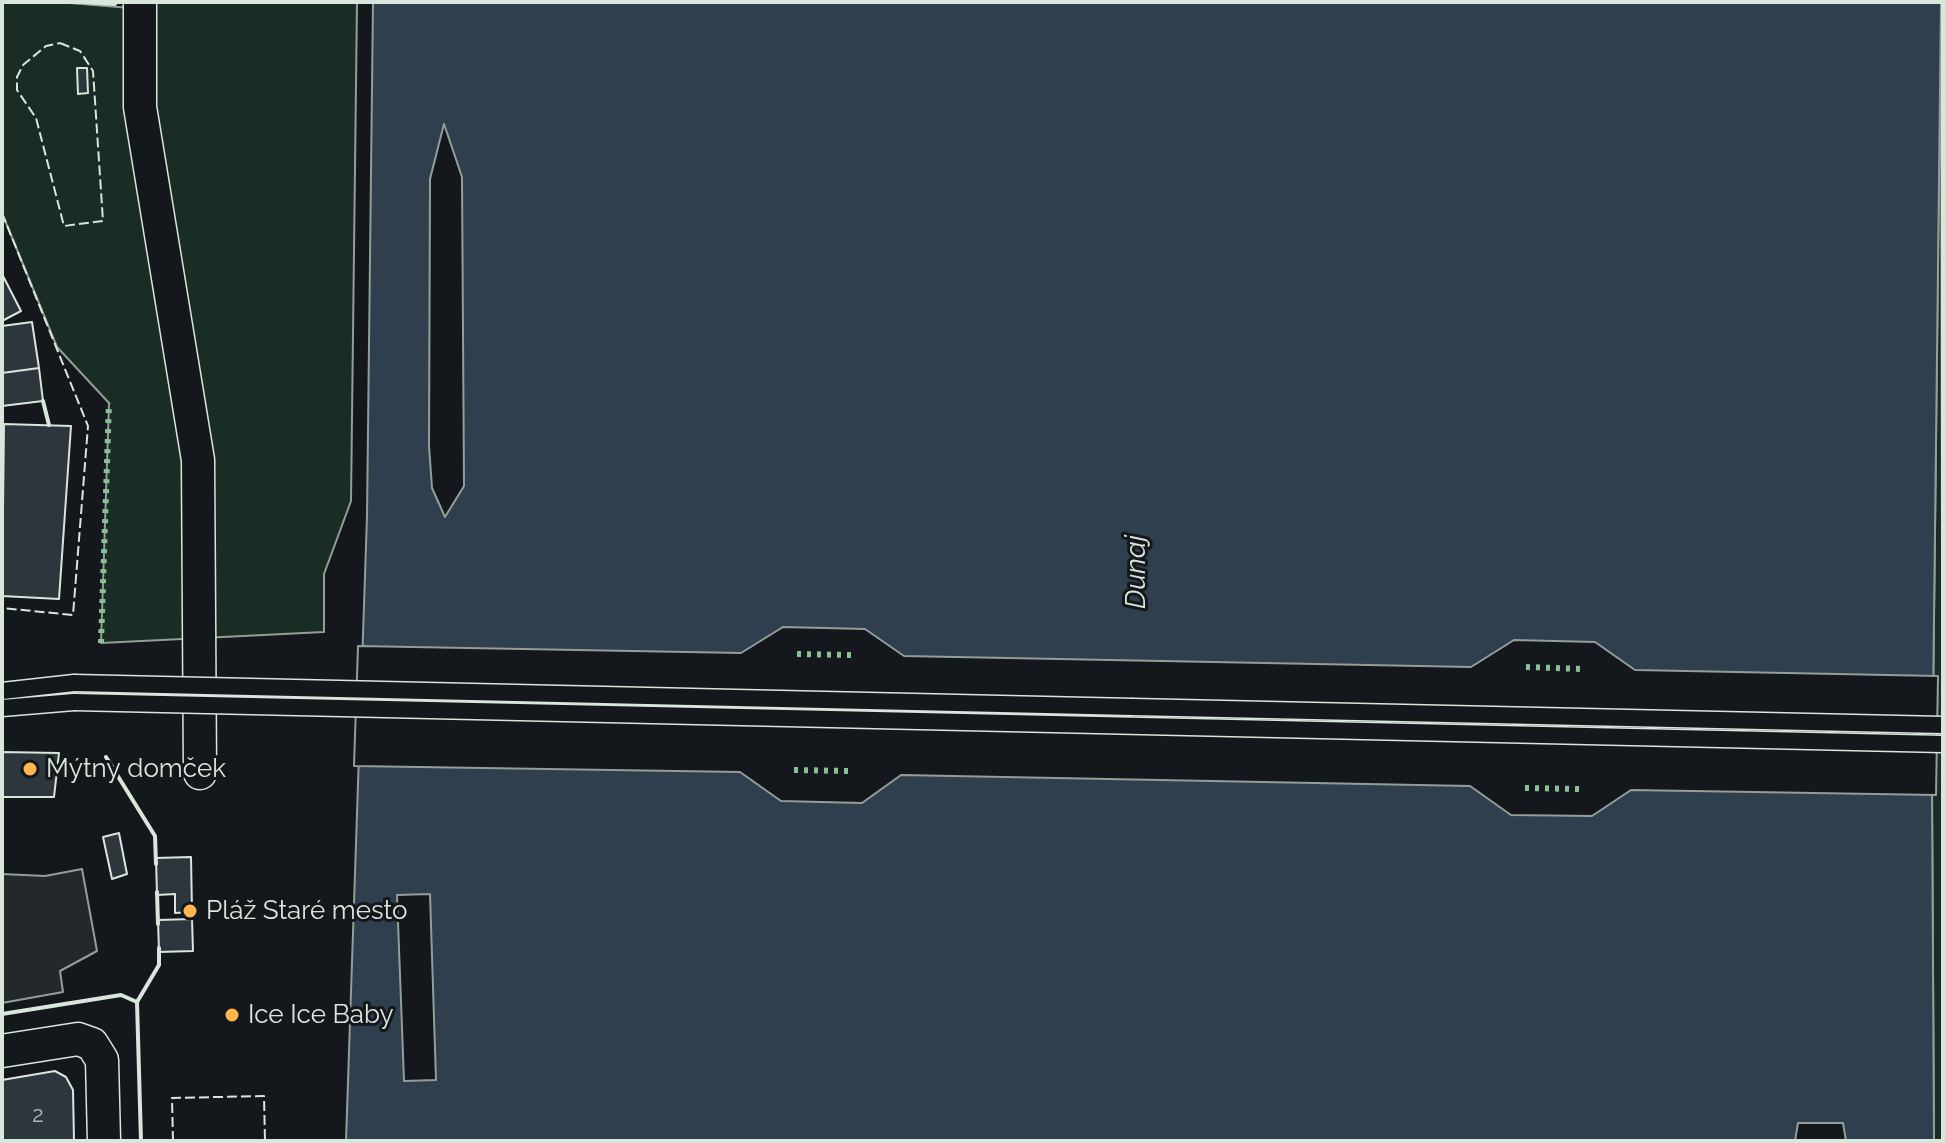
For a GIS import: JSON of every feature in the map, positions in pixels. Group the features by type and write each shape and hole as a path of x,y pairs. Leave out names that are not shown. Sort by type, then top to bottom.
{"street":[{"path":"140,2 140,107 198,460 200,773"},
{"path":"2,1051 78,1039 92,1044 102,1060 104,1141"}],"lane":[{"path":"2,691 74,683 1943,725"},
{"path":"2,708 74,702 1943,744"}],"green space":[{"path":"2,2 58,2 154,10 155,2 357,2 351,501 324,574 324,632 101,643 109,403 57,347 2,213"},
{"path":"1941,2 1943,1141 1934,1141 1932,793"}],"shaded area":[{"path":"82,869 97,951 60,971 63,992 2,1003 2,874 45,876"}],"water":[{"name":"Dunaj","path":"373,2 1941,2 1932,793 1934,1141 346,1141 367,516"}],"pier":[{"path":"444,124 462,177 464,486 445,517 432,488 429,446 430,179"},
{"path":"783,627 865,629 904,656 1471,667 1514,640 1595,642 1635,670 1938,676 1936,795 1631,790 1592,816 1511,815 1470,786 901,775 862,803 781,801 740,772 354,766 358,646 741,653"},
{"path":"430,894 436,1080 404,1081 397,895"},
{"path":"1798,1123 1843,1123 1846,1141 1795,1141"}],"building":[{"path":"77,68 87,68 88,93 78,94"},
{"path":"2,274 21,311 2,321"},
{"path":"32,322 39,368 2,373 2,326"},
{"path":"39,368 43,401 2,406 2,373"},
{"path":"4,424 71,426 59,599 2,596"},
{"name":"Mýtny domček","path":"2,752 59,753 54,797 2,797"},
{"path":"119,833 127,874 112,879 103,837"},
{"path":"191,857 192,912 175,913 175,894 157,895 156,858"},
{"path":"192,919 193,951 159,952 158,920"},
{"path":"55,1071 66,1077 73,1090 74,1141 2,1141 2,1080"}],"hedge":[{"path":"101,643 109,403"},
{"path":"797,654 851,655"},
{"path":"1526,667 1581,669"},
{"path":"794,770 848,771"},
{"path":"1525,788 1579,789"}],"fence":[{"path":"60,43 80,51 93,71 103,221 64,226 36,118 17,90 17,77 23,65 46,46 60,43"},
{"path":"2,213 88,426 73,615 2,608"},
{"path":"173,1141 172,1098 264,1096 265,1141"}],"wall":[{"path":"83,2 115,4"},
{"path":"43,401 49,425"},
{"path":"106,757 155,836 156,864"},
{"path":"157,892 158,924"},
{"path":"141,1141 137,1002 159,965 159,948"},
{"path":"2,1014 121,995 137,1002"}],"place":[{"name":"Mýtny domček","path":"30,769"},
{"name":"Pláž Staré mesto","path":"190,911"},
{"name":"Ice Ice Baby","path":"232,1015"}]}
